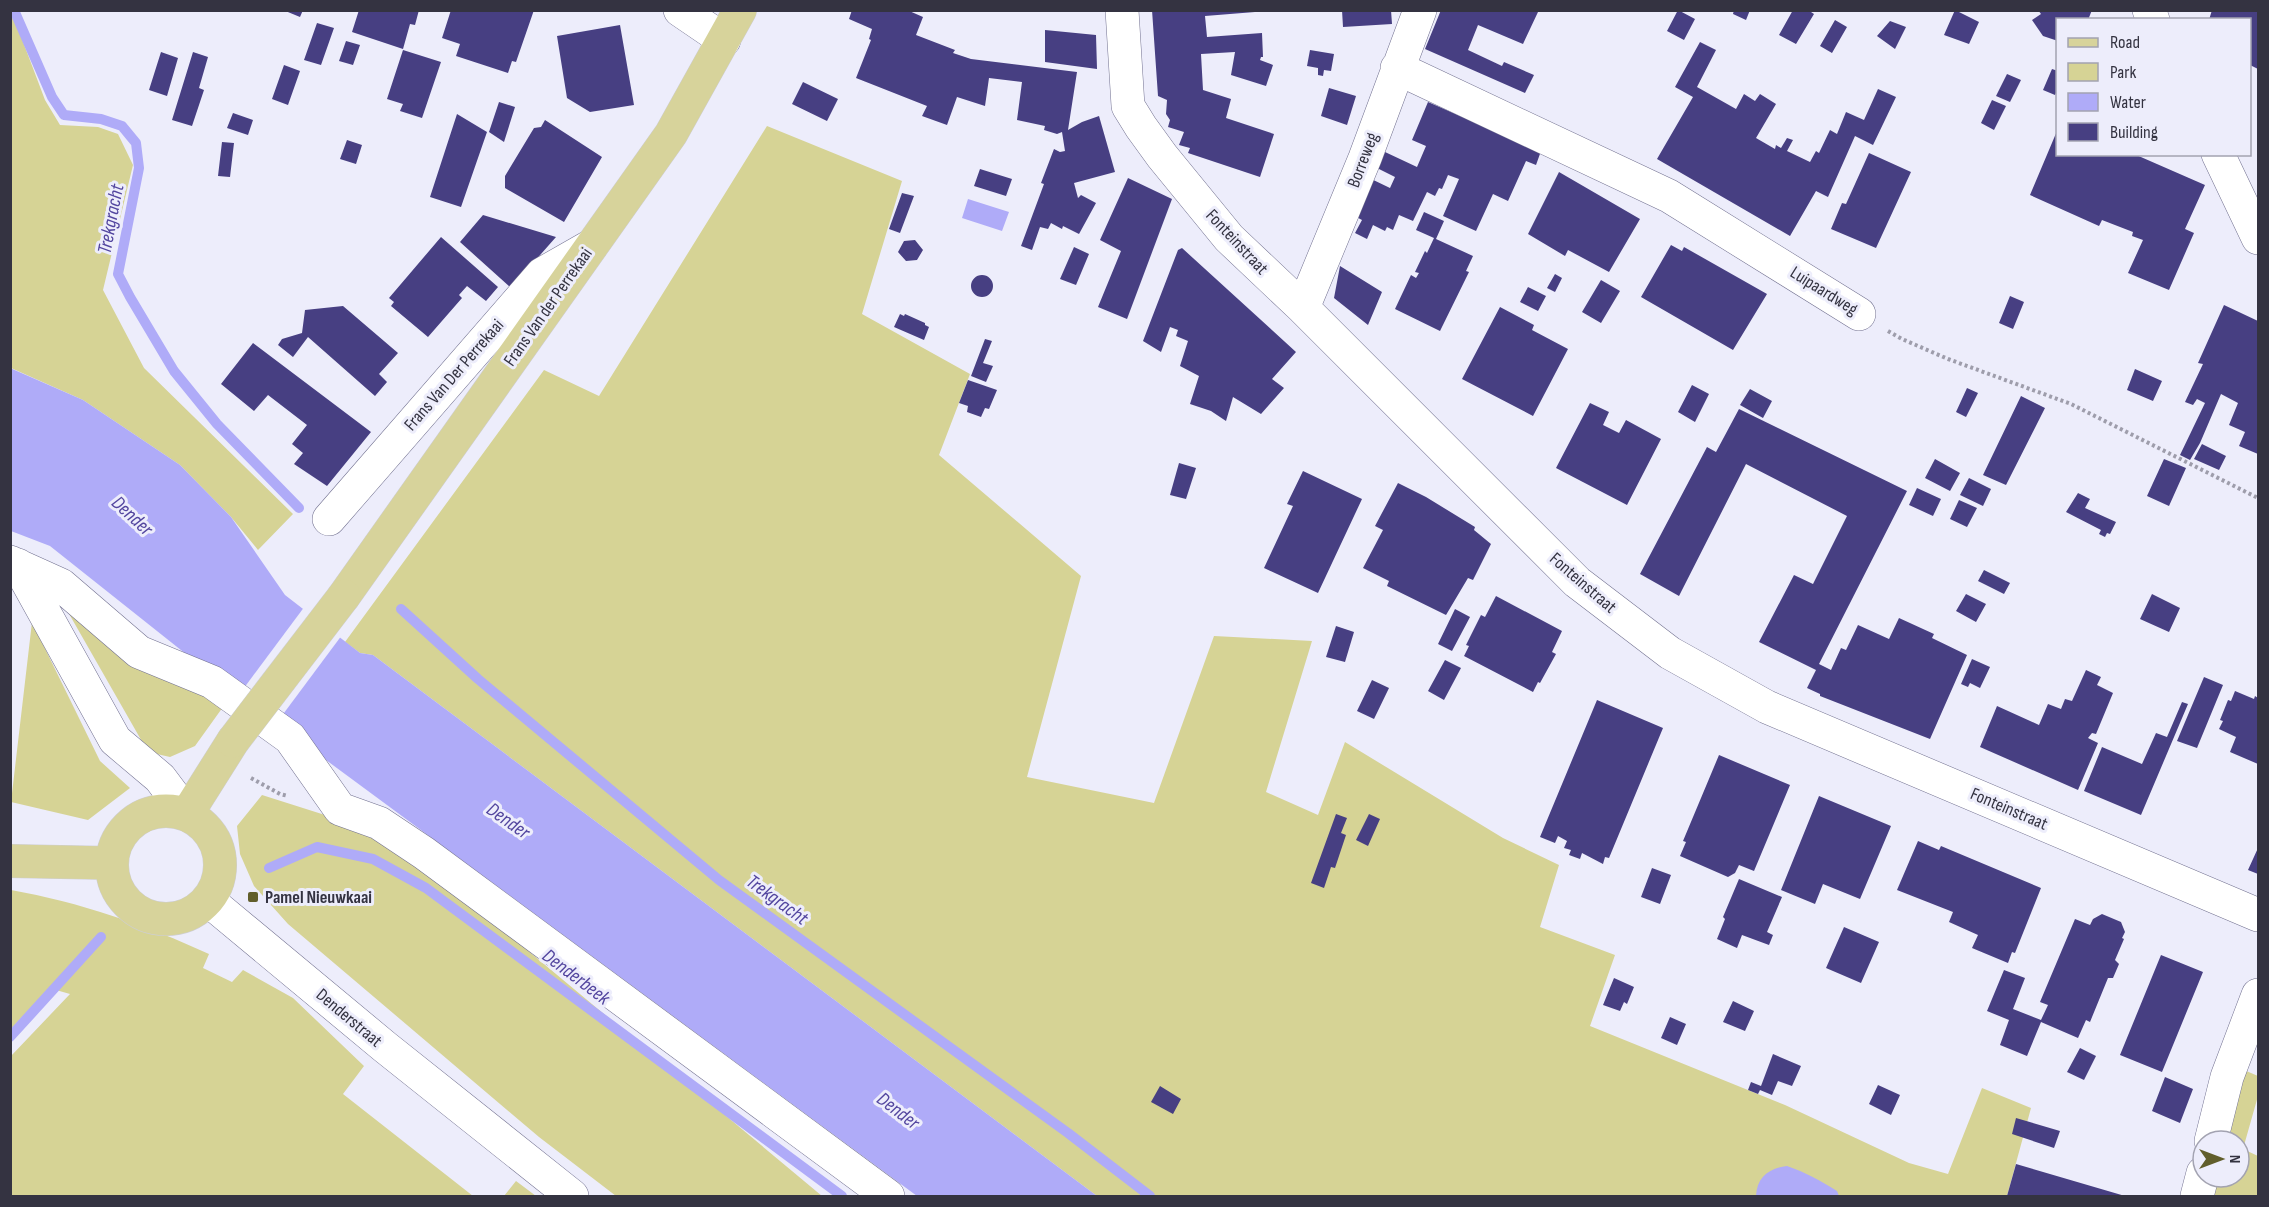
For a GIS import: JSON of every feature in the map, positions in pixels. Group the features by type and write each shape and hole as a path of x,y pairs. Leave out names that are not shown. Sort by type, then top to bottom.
{"main road":[{"name":"Frans Van der Perrekaai","path":"226,751 344,596 671,134 740,10"},
{"path":"187,814 226,751"},
{"path":"161,811 187,814 207,829 219,852 219,877 208,900 190,914 169,919 147,916 127,904 115,885 111,863 118,838 136,819 161,811"},
{"path":"10,861 111,863"}],"street":[{"path":"680,10 724,39"},
{"name":"Fonteinstraat","path":"1122,10 1128,106 1141,128 1229,238 1303,308 1577,582 1670,653 1767,707 2259,915"},
{"name":"Borreweg","path":"1303,308 1365,158 1420,10"},
{"name":"Luipaardweg","path":"1397,68 1669,196 1859,314"},
{"path":"2219,156 2259,238"},
{"name":"Frans Van Der Perrekaai","path":"329,519 542,274 591,246"},
{"path":"14,563 61,585 139,652 212,681 290,738 340,809 379,824 424,853 888,1197"},
{"path":"14,563 115,740 160,778 187,814"},
{"name":"Denderstraat","path":"208,900 385,1047 572,1197"},
{"path":"2214,1129 2227,1077 2259,995"}],"path":[{"name":"Luipaardweg","path":"1859,314 1902,339 1948,359 2071,404 2259,498"},
{"path":"226,751 280,794 340,809"}],"green space":[{"path":"11,10 45,100 60,125 98,127 118,134 133,165 103,290 144,368 293,514 258,550 231,517 180,465 83,400 11,368"},
{"path":"767,126 902,181 862,314 970,374 939,455 1081,576 1027,777 1154,803 1214,636 1312,641 1266,792 1318,815 1345,742 1503,838 1559,865 1540,927 1615,955 1590,1026 1785,1105 1909,1163 1948,1174 1982,1088 2031,1108 2007,1196 1097,1196 373,655 360,653 345,642 544,370 599,396"},
{"path":"68,612 228,700 195,746 170,757 148,752"},
{"path":"32,622 100,761 130,788 88,820 11,802"},
{"path":"262,795 347,822 417,858 822,1196 616,1196 539,1137 288,924 254,886 240,854 237,826"},
{"path":"11,890 87,908 161,933 209,954 203,968 232,982 243,970 293,998 364,1066 343,1094 473,1196 11,1196 11,1056 70,994 49,988 11,1029"},
{"path":"2244,1070 2258,1076 2258,1096 2249,1129 2226,1129"},
{"path":"2251,1153 2258,1156 2258,1196 2206,1196 2208,1189 2251,1189"},
{"path":"516,1181 536,1196 504,1196"}],"water":[{"path":"968,199 1009,212 1002,231 962,218"},
{"name":"Dender","path":"10,368 83,400 180,465 231,517 285,595 360,653 373,655 1097,1196 917,1196 326,760 300,735 196,662 50,546 11,531"},
{"path":"1787,1166 1825,1184 1837,1191 1839,1196 1756,1196 1759,1184 1765,1175 1770,1171"}],"pier":[{"path":"305,606 342,635 278,721 241,692"}],"building":[{"path":"283,10 303,10 300,17"},
{"path":"359,10 419,10 415,25 410,24 403,49 352,32"},
{"path":"451,10 534,10 516,62 512,61 508,73 456,56 460,44 442,38"},
{"path":"852,10 907,10 923,17 916,35 955,50 953,53 971,59 1077,72 1068,130 1099,116 1115,172 1074,183 1078,198 1081,195 1096,203 1079,234 1051,223 1048,229 1040,227 1032,250 1021,246 1044,184 1041,183 1054,149 1060,152 1065,151 1062,132 1057,134 1044,130 1045,126 1017,120 1022,82 989,78 985,106 957,97 947,125 922,116 927,106 856,78 871,40 869,39 872,29 849,19"},
{"path":"1152,10 1255,10 1255,12 1205,16 1207,37 1262,33 1263,57 1260,60 1273,65 1266,86 1231,75 1235,52 1201,54 1203,90 1231,99 1226,118 1274,134 1260,177 1188,153 1190,148 1179,145 1184,132 1168,127 1170,120 1166,114 1167,100 1158,96"},
{"path":"1342,10 1391,10 1392,24 1343,27"},
{"path":"1441,10 1533,10 1538,12 1523,44 1478,25 1468,50 1502,66 1504,62 1534,75 1525,93 1425,49"},
{"path":"1678,10 1695,19 1684,40 1667,31"},
{"path":"1734,10 1750,10 1746,20 1733,14"},
{"path":"1793,10 1808,10 1814,14 1796,44 1779,35"},
{"path":"1955,10 1979,22 1969,44 1944,35"},
{"path":"2038,10 2092,10 2089,18 2056,18 2056,40 2043,36 2032,20 2041,14"},
{"path":"2212,10 2258,10 2258,69 2251,66 2251,18 2210,18"},
{"path":"1835,20 1847,27 1832,53 1820,46"},
{"path":"1890,21 1906,27 1895,49 1877,36"},
{"path":"317,23 334,28 321,65 304,60"},
{"path":"620,25 634,105 590,112 567,98 557,36"},
{"path":"1045,30 1096,35 1097,69 1045,62"},
{"path":"346,41 360,45 353,65 339,61"},
{"path":"1700,42 1716,50 1697,87 1736,109 1744,94 1755,101 1760,94 1776,104 1756,138 1775,149 1776,145 1781,148 1787,138 1793,140 1787,151 1810,162 1816,151 1819,153 1830,130 1837,134 1846,112 1864,120 1878,89 1896,97 1873,145 1855,136 1828,197 1816,191 1790,236 1657,159 1693,97 1675,87"},
{"path":"403,50 441,62 422,118 400,111 403,104 387,99"},
{"path":"1310,50 1334,54 1331,71 1324,70 1323,76 1318,75 1318,68 1307,66"},
{"path":"161,52 178,58 167,96 149,90"},
{"path":"193,52 208,57 199,88 204,90 192,126 172,120"},
{"path":"284,65 300,71 288,105 272,99"},
{"path":"2052,69 2056,70 2055,95 2043,90"},
{"path":"2007,74 2021,80 2010,102 1996,96"},
{"path":"803,82 838,99 827,121 792,104"},
{"path":"1329,88 1356,96 1347,125 1321,116"},
{"path":"1992,100 2006,106 1994,130 1981,123"},
{"path":"499,102 515,107 504,142 489,132"},
{"path":"1428,102 1541,151 1536,165 1526,161 1508,201 1493,194 1476,231 1443,216 1459,179 1448,175 1442,189 1439,188 1435,196 1427,192 1413,221 1399,215 1393,230 1387,227 1385,231 1373,225 1367,239 1355,233 1362,220 1347,212 1363,175 1390,188 1395,177 1377,168 1385,152 1417,167 1426,146 1412,140"},
{"path":"233,113 253,120 248,135 227,128"},
{"path":"457,114 487,132 461,207 430,197"},
{"path":"545,120 602,157 564,222 505,188 505,176 534,128 541,127"},
{"path":"2056,133 2056,156 2139,156 2205,185 2185,229 2194,233 2169,290 2128,273 2143,240 2132,236 2133,232 2102,220 2099,226 2030,195"},
{"path":"347,140 362,145 356,164 340,159"},
{"path":"222,142 234,143 230,177 218,176"},
{"path":"1869,153 1911,172 1876,248 1831,229 1842,203 1846,204"},
{"path":"980,169 1012,179 1006,196 974,186"},
{"path":"1559,172 1640,219 1609,272 1568,250 1565,256 1528,234"},
{"path":"1128,178 1172,199 1127,319 1098,307 1121,251 1100,240"},
{"path":"902,193 914,196 900,233 889,229"},
{"path":"1424,212 1444,221 1436,239 1473,256 1466,271 1469,272 1440,331 1395,309 1411,275 1416,278 1419,273 1415,272 1434,238 1416,230"},
{"path":"483,215 556,237 511,288 460,242"},
{"path":"441,237 498,287 486,301 467,286 459,295 462,298 428,337 391,306 394,302 389,298"},
{"path":"915,240 923,250 917,260 906,261 898,252 904,241"},
{"path":"1671,245 1682,251 1684,247 1767,294 1733,350 1641,297"},
{"path":"1074,247 1089,254 1076,285 1060,279"},
{"path":"1182,248 1296,352 1272,379 1284,388 1261,414 1233,397 1226,421 1211,411 1190,404 1199,376 1180,366 1188,341 1176,336 1178,330 1170,327 1161,352 1143,341 1178,250"},
{"path":"1340,266 1382,292 1368,325 1334,298"},
{"path":"1555,274 1562,278 1555,292 1547,288"},
{"path":"982,275 992,282 993,286 986,296 982,297 972,290 971,286 978,276"},
{"path":"1601,280 1620,291 1601,323 1582,312"},
{"path":"1528,287 1546,296 1538,311 1520,302"},
{"path":"2010,296 2024,302 2013,329 1999,323"},
{"path":"2224,305 2258,321 2258,454 2239,446 2245,432 2229,425 2238,403 2221,394 2200,443 2190,460 2180,455 2205,403 2197,399 2193,405 2185,402 2203,364 2198,363"},
{"path":"343,306 398,353 379,374 387,382 375,396 308,337 293,357 278,345 282,339 302,333 305,310"},
{"path":"1500,307 1534,325 1532,330 1568,349 1533,416 1462,379"},
{"path":"900,314 904,316 905,314 929,327 924,340 894,327"},
{"path":"985,339 992,341 983,363 993,366 986,382 971,376"},
{"path":"253,343 371,432 327,486 294,464 303,453 292,444 307,425 268,395 254,411 221,384"},
{"path":"2135,369 2162,381 2153,401 2127,390"},
{"path":"968,380 997,390 989,409 985,408 981,417 967,412 968,406 959,403"},
{"path":"1692,385 1709,394 1695,422 1678,412"},
{"path":"1967,388 1978,393 1966,417 1956,412"},
{"path":"1750,389 1772,401 1763,418 1740,405"},
{"path":"2021,396 2045,408 2006,485 1983,475"},
{"path":"1590,403 1609,412 1603,425 1619,433 1626,420 1661,439 1627,505 1556,468"},
{"path":"1739,409 1907,491 1819,664 1831,670 1841,648 1846,650 1858,625 1889,639 1899,618 1934,634 1932,638 1967,655 1930,739 1820,696 1807,688 1816,670 1759,642 1794,575 1813,584 1847,516 1746,464 1679,596 1640,574 1707,447 1716,452"},
{"path":"2202,444 2226,456 2219,470 2194,459"},
{"path":"1935,459 1960,473 1950,491 1925,478"},
{"path":"2164,459 2186,468 2169,506 2147,496"},
{"path":"1179,463 1196,468 1186,499 1170,495"},
{"path":"1303,471 1362,499 1318,593 1264,568 1293,506 1287,504"},
{"path":"1969,478 1991,489 1983,506 1960,495"},
{"path":"1398,483 1475,527 1474,530 1491,544 1473,580 1468,578 1446,615 1387,586 1389,581 1363,568 1383,530 1375,526"},
{"path":"1917,488 1941,499 1933,516 1909,505"},
{"path":"2078,493 2090,499 2085,508 2116,522 2110,534 2107,533 2105,537 2099,534 2101,530 2066,512"},
{"path":"1959,500 1977,508 1967,527 1950,519"},
{"path":"1984,570 2010,583 2004,594 1978,581"},
{"path":"1966,594 1986,604 1976,622 1956,611"},
{"path":"2152,594 2180,608 2169,632 2140,619"},
{"path":"1496,596 1562,631 1552,652 1556,654 1533,692 1464,656 1469,646 1466,645 1481,615 1485,617"},
{"path":"1455,609 1470,617 1452,651 1438,644"},
{"path":"1336,626 1354,632 1345,662 1326,657"},
{"path":"1972,659 1990,667 1980,688 1970,683 1968,687 1961,684"},
{"path":"1445,660 1461,668 1444,700 1428,691"},
{"path":"2086,670 2101,677 2097,685 2113,693 2096,734 2092,733 2088,738 2098,743 2078,790 1980,747 1997,706 2039,725 2048,704 2061,709 2065,699 2072,701"},
{"path":"2204,677 2223,685 2197,748 2177,741"},
{"path":"1372,680 1389,688 1374,719 1357,711"},
{"path":"2235,691 2254,699 2255,696 2258,698 2258,764 2230,752 2236,737 2219,729 2228,700 2231,701"},
{"path":"1597,700 1663,728 1609,858 1605,857 1603,864 1582,853 1580,859 1569,855 1571,850 1564,848 1567,841 1558,836 1555,843 1540,837"},
{"path":"2182,702 2188,704 2141,815 2084,791 2102,747 2142,764 2156,733 2167,737"},
{"path":"1719,755 1790,785 1754,871 1739,865 1735,873 1728,877 1680,856 1686,842 1683,841"},
{"path":"1819,796 1891,826 1860,899 1823,884 1815,904 1781,890"},
{"path":"1336,814 1347,818 1341,833 1346,835 1335,868 1331,867 1324,888 1311,883"},
{"path":"1369,814 1380,819 1368,846 1356,840"},
{"path":"1918,841 1939,850 1941,846 2041,888 2015,953 2012,952 2008,963 1972,948 1978,935 1949,922 1953,912 1897,890"},
{"path":"2258,848 2258,874 2248,870"},
{"path":"1652,868 1671,875 1660,904 1641,897"},
{"path":"1739,879 1782,897 1767,932 1773,935 1769,945 1742,935 1737,948 1717,939 1725,919 1723,917"},
{"path":"2102,914 2121,922 2125,932 2122,938 2124,939 2115,960 2119,964 2113,978 2108,978 2090,1022 2086,1020 2078,1038 2041,1022 2027,1056 2000,1045 2009,1020 1987,1011 2004,970 2025,978 2013,1009 2041,1020 2048,1005 2040,1002 2075,919 2090,925 2093,919"},
{"path":"1844,927 1879,942 1861,983 1826,968"},
{"path":"2161,955 2203,972 2162,1072 2120,1055"},
{"path":"1614,978 1634,987 1627,1004 1624,1002 1620,1011 1603,1005"},
{"path":"1733,1001 1754,1011 1745,1031 1723,1022"},
{"path":"1670,1017 1686,1024 1677,1045 1661,1038"},
{"path":"2080,1048 2096,1056 2084,1080 2067,1072"},
{"path":"1773,1054 1801,1066 1792,1086 1778,1081 1772,1095 1760,1090 1758,1094 1748,1090 1751,1082 1761,1086"},
{"path":"2165,1077 2193,1089 2180,1123 2152,1111"},
{"path":"1878,1085 1900,1095 1891,1115 1869,1104"},
{"path":"1160,1086 1181,1099 1173,1114 1151,1102"},
{"path":"2016,1118 2060,1131 2054,1148 2012,1134"},
{"path":"2016,1164 2125,1196 2007,1196"}],"waterway":[{"name":"Trekgracht","path":"14,10 52,97 64,115 101,119 122,126 136,143 139,168 118,274 130,297 174,371 217,424 299,508"},
{"name":"Trekgracht","path":"401,609 478,679 719,880 1068,1133 1150,1196"},
{"name":"Denderbeek","path":"269,868 317,847 373,859 426,888 842,1196"},
{"path":"10,1037 101,937"}],"place":[{"name":"Pamel Nieuwkaai","path":"253,897"}]}
